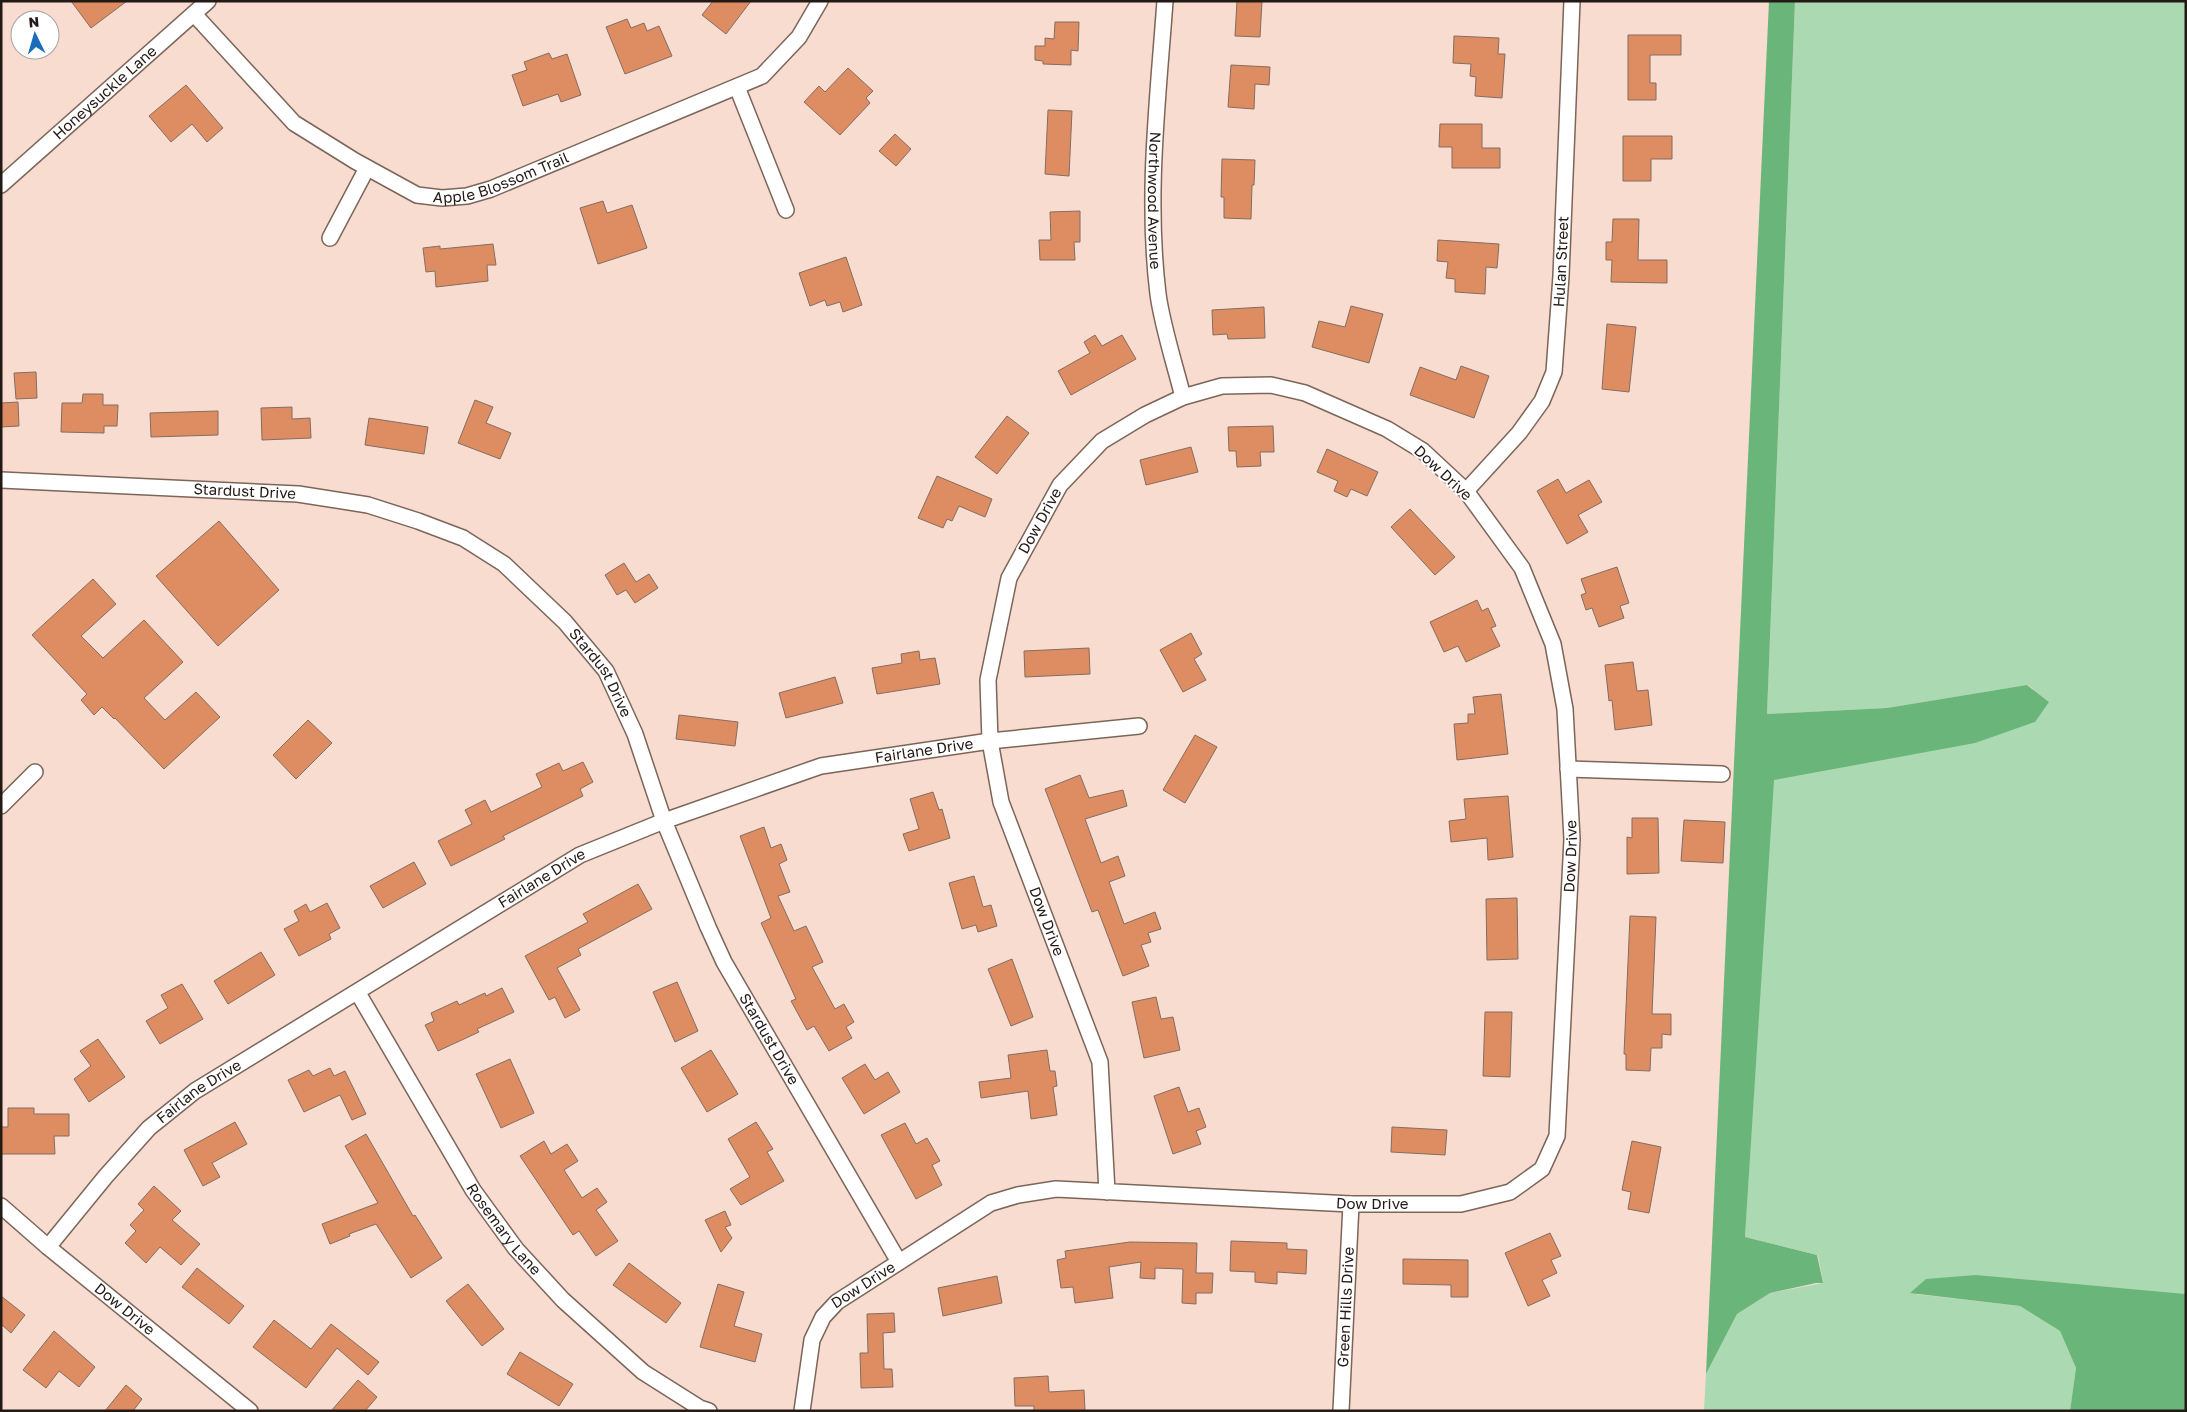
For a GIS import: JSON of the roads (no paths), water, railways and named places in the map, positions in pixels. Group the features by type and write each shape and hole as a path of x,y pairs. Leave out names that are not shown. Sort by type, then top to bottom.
{"street":[{"name":"Honeysuckle Lane","path":"1,186 208,1"},
{"name":"Apple Blossom Trail","path":"194,14 294,123 367,168 417,195 442,198 467,196 491,189 762,76 799,37 820,1"},
{"name":"Northwood Avenue","path":"1165,1 1153,174 1152,227 1158,296 1183,397"},
{"name":"Hulan Street","path":"1466,491 1519,433 1542,401 1554,372 1561,266 1572,1"},
{"path":"737,87 786,210"},
{"path":"330,238 367,168"},
{"name":"Dow Drive","path":"802,1411 812,1340 823,1317 837,1302 991,1204 1018,1195 1056,1189 1106,1192 1351,1204 1461,1204 1510,1192 1542,1169 1557,1136 1572,839 1565,709 1553,644 1522,568 1466,491 1423,451 1388,429 1306,393 1271,385 1222,386 1183,397 1145,415 1102,441 1060,485 1009,578 988,680 990,741 1001,802 1100,1062 1106,1192"},
{"name":"Stardust Drive","path":"1,480 298,494 368,505 463,538 504,564 565,622 606,671 635,734 664,821 724,962 899,1262"},
{"name":"Fairlane Drive","path":"48,1247 106,1176 149,1128 195,1091 358,993 580,855 664,821 821,766 990,741 1139,726"},
{"path":"1568,769 1722,774"},
{"path":"1,806 35,772"},
{"name":"Rosemary Lane","path":"358,993 473,1190 516,1249 562,1300 643,1372 700,1408 709,1411"},
{"name":"Green Hills Drive","path":"1341,1411 1351,1204"},
{"name":"Dow Drive","path":"1,1206 48,1247 250,1411"}]}
